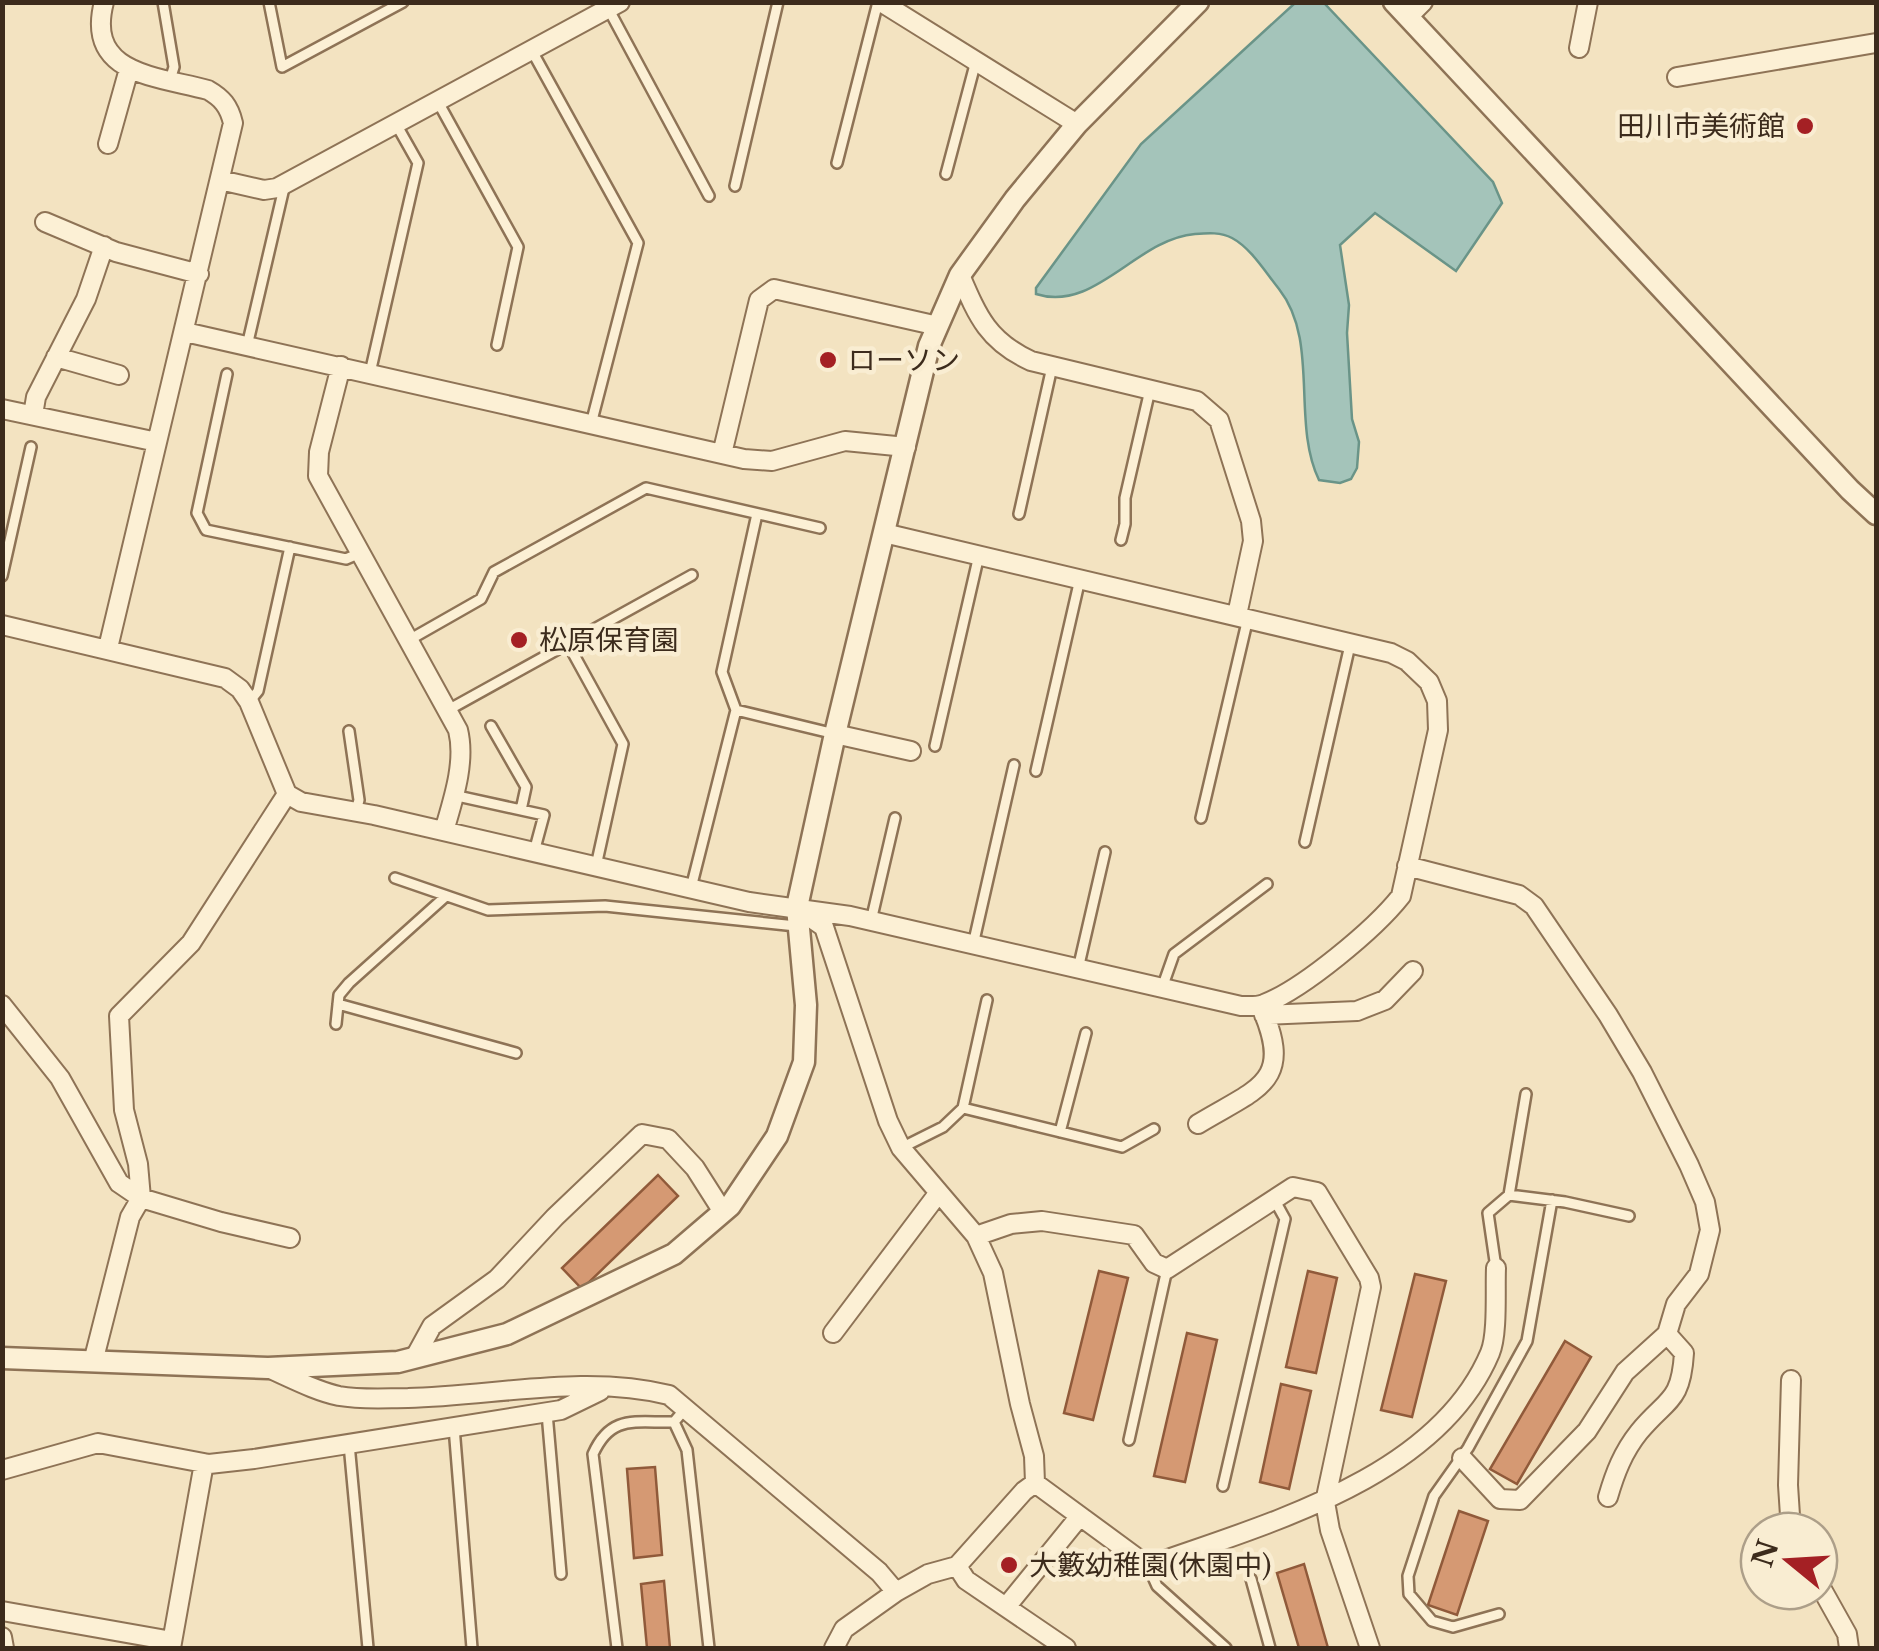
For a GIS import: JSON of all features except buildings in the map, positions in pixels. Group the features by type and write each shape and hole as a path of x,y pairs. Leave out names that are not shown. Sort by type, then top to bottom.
{"street":[{"path":"104,2 102,34 108,53 128,69 220,96 230,109 233,123 108,648"},
{"path":"880,2 1077,124"},
{"path":"2,1358 268,1368 398,1362 507,1334 674,1254 723,1212 776,1136 804,1062 806,1005 798,917 835,734 929,346 960,276 1016,199 1077,124 1198,2"},
{"path":"1579,48 1588,2"},
{"path":"220,180 264,190 284,184 614,6"},
{"path":"1408,7 1876,514"},
{"path":"1677,77 1876,43"},
{"path":"108,144 128,69"},
{"path":"45,222 116,252 198,274"},
{"path":"32,415 36,397 86,299 104,246"},
{"path":"960,276 976,313 1006,350 1052,366 1198,401 1219,420 1253,541 1242,617"},
{"path":"722,454 759,300 774,289 938,326"},
{"path":"185,332 722,454 772,461 845,441 906,447"},
{"path":"56,357 119,374"},
{"path":"341,366 318,452 318,476 458,730 462,744 444,831"},
{"path":"2,409 157,442"},
{"path":"884,532 1391,653 1407,661 1429,682 1437,701 1438,730 1400,896 1385,917 1262,1010"},
{"path":"2,625 225,678 249,702 287,794 301,802 692,888 749,902 824,928 888,1121 901,1148 937,1195 976,1236 993,1273 1034,1456 1035,1483"},
{"path":"835,734 911,750"},
{"path":"93,1362 130,1217 141,1198 138,1164 124,1110 119,1016 191,943 287,794"},
{"path":"1407,866 1507,891 1534,906 1642,1072 1695,1177 1710,1230 1699,1274 1676,1304 1667,1334 1625,1372 1587,1431 1520,1500 1500,1500 1462,1458"},
{"path":"798,917 871,921 1262,1010 1356,1010 1386,1000 1414,971"},
{"path":"2,1006 60,1078 119,1183 141,1198 290,1238"},
{"path":"1198,1124 1264,1084 1277,1057 1274,1035 1262,1010"},
{"path":"415,1357 432,1326 497,1279 642,1134 668,1139 695,1168 723,1212"},
{"path":"976,1236 1011,1224 1042,1221 1134,1235 1154,1263 1167,1268 1293,1187 1317,1192 1370,1278 1325,1502 1330,1530 1370,1648"},
{"path":"832,1333 937,1195"},
{"path":"1035,1483 1148,1566 1325,1502 1358,1485 1449,1419 1492,1350 1496,1268"},
{"path":"1608,1497 1620,1461 1638,1432 1675,1397 1682,1380 1684,1353 1667,1334"},
{"path":"268,1368 318,1390 358,1398 468,1397 552,1387 642,1389 668,1395 679,1415 879,1572 896,1592"},
{"path":"1790,1511 1791,1380"},
{"path":"2,1470 98,1442 204,1463 254,1459 562,1410 606,1389"},
{"path":"2,1611 172,1645 204,1463"},
{"path":"834,1648 844,1628 896,1592 928,1574 957,1566 1035,1483"},
{"path":"1006,1607 1080,1516"},
{"path":"957,1566 966,1580 1066,1648"},
{"path":"1834,1611 1847,1634 1849,1648"},
{"path":"2,1637 4,1648"}],"lane":[{"path":"163,2 174,66 170,80"},
{"path":"269,2 282,68 404,2"},
{"path":"735,186 778,2"},
{"path":"837,162 880,2"},
{"path":"614,6 709,196"},
{"path":"532,52 638,243 591,424"},
{"path":"946,174 977,60"},
{"path":"438,102 518,247 497,344"},
{"path":"370,373 418,164 396,124"},
{"path":"248,346 284,184"},
{"path":"1020,514 1052,366"},
{"path":"227,374 197,513 206,530 346,559 360,553"},
{"path":"1121,540 1126,524 1125,498 1150,390"},
{"path":"2,576 31,447"},
{"path":"409,640 481,599 494,572 646,488 820,528"},
{"path":"692,888 736,710 722,672 757,514"},
{"path":"249,702 258,691 290,547"},
{"path":"935,746 979,555"},
{"path":"448,710 692,575"},
{"path":"1036,770 1080,578"},
{"path":"1201,818 1242,617"},
{"path":"1305,842 1350,643"},
{"path":"568,644 623,744 596,866"},
{"path":"736,710 835,734"},
{"path":"491,726 526,787 521,810"},
{"path":"348,731 359,800 356,812"},
{"path":"973,944 1014,765"},
{"path":"453,795 544,815 534,852"},
{"path":"871,921 895,818"},
{"path":"1078,969 1105,852"},
{"path":"396,878 488,910 605,906 798,917"},
{"path":"1162,988 1174,954 1267,884"},
{"path":"336,1024 339,995 348,983 446,896"},
{"path":"901,1148 943,1128 963,1108 987,1000"},
{"path":"338,1004 516,1053"},
{"path":"1060,1132 1086,1033"},
{"path":"1496,1268 1488,1213 1509,1195 1526,1094"},
{"path":"963,1108 1122,1147 1154,1129"},
{"path":"1509,1195 1629,1216"},
{"path":"1223,1486 1285,1219 1274,1200"},
{"path":"1499,1614 1453,1627 1432,1621 1409,1594 1408,1576 1434,1496 1462,1458 1526,1341 1552,1200"},
{"path":"1129,1440 1167,1268"},
{"path":"547,1412 561,1574"},
{"path":"617,1648 594,1454 602,1434 618,1423 679,1415 709,1648"},
{"path":"454,1427 472,1648"},
{"path":"350,1444 368,1648"},
{"path":"1148,1566 1157,1586 1226,1648"},
{"path":"1251,1579 1270,1648"}],"water":[{"path":"1295,3 1324,3 1493,182 1502,203 1456,271 1375,213 1340,245 1349,305 1352,419 1359,442 1357,468 1351,479 1340,483 1319,480 1311,457 1299,333 1291,310 1258,261 1232,238 1210,233 1174,239 1077,293 1057,297 1036,294 1036,288 1141,144"}],"place":[{"name":"田川市美術館","path":"1805,126"},
{"name":"ローソン","path":"828,360"},
{"name":"松原保育園","path":"519,640"},
{"name":"大籔幼稚園(休園中)","path":"1009,1565"}]}
